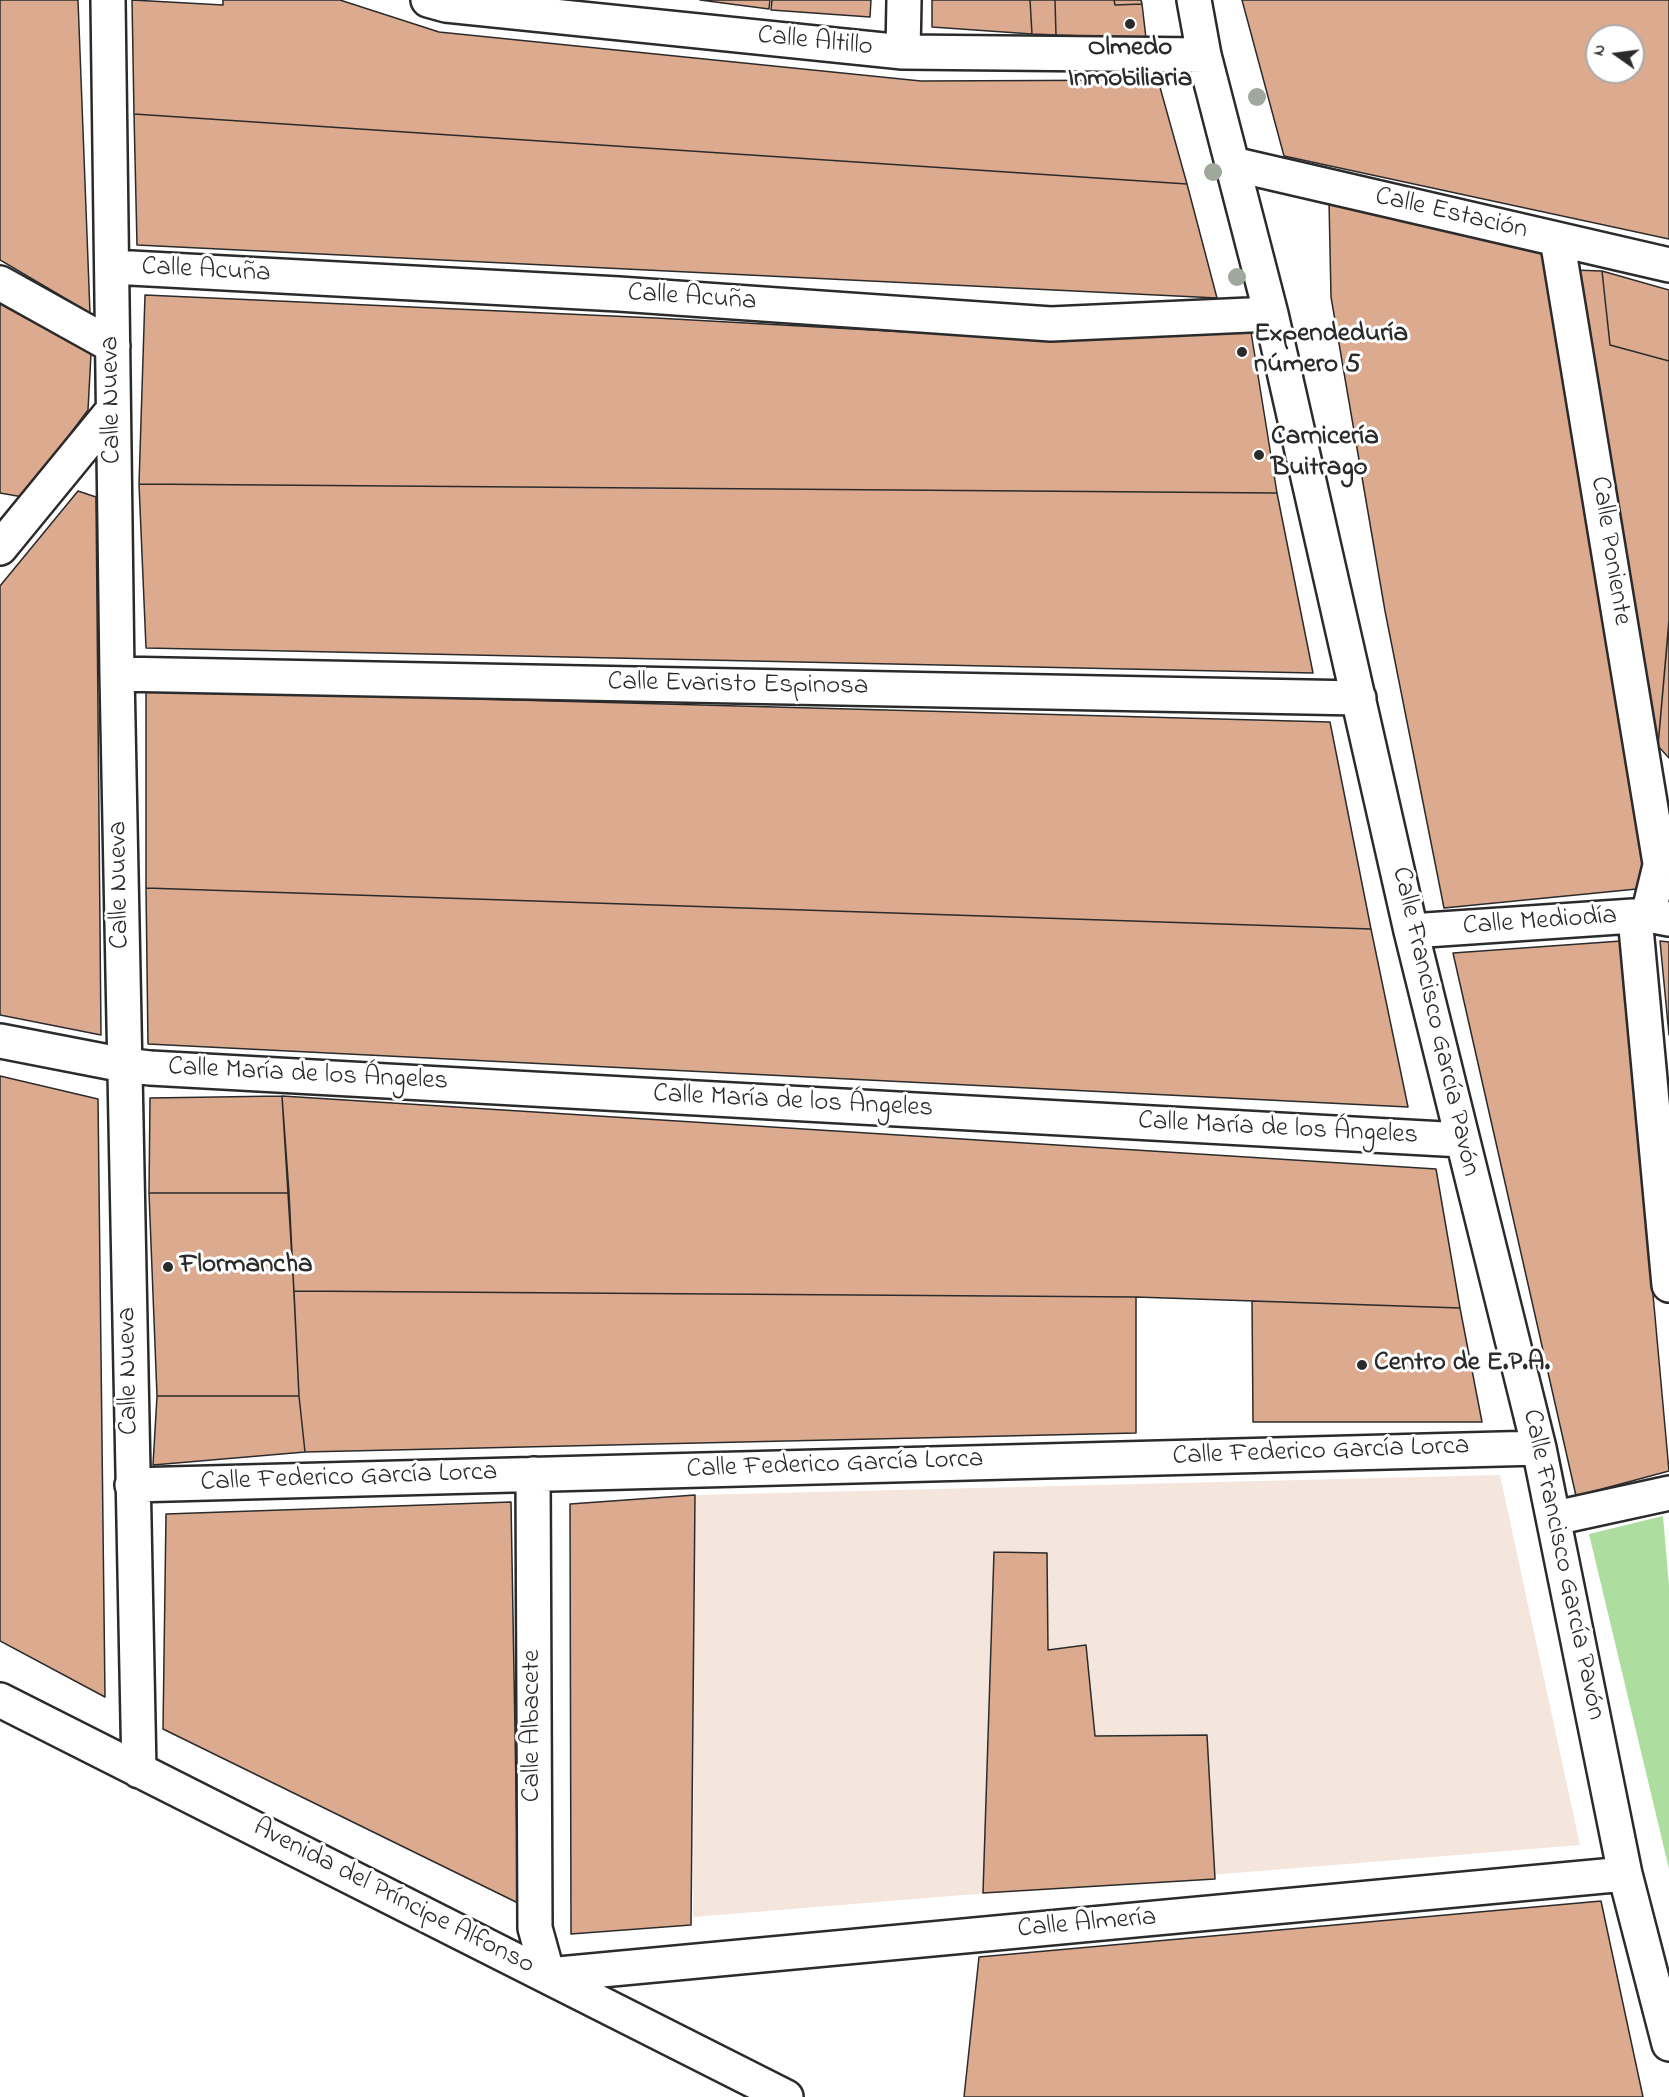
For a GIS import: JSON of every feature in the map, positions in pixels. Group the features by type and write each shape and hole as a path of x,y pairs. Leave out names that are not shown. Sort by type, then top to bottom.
{"street":[{"name":"Calle Nueva","path":"108,0 117,674 139,1771"},
{"name":"Calle Altillo","path":"428,0 447,5 903,52 1204,55"},
{"path":"903,52 904,0"},
{"name":"Calle Francisco García Pavón","path":"1194,0 1204,55 1271,314 1411,931 1539,1448 1555,1518 1625,1874 1669,2044"},
{"name":"Calle Estación","path":"1233,164 1669,265"},
{"name":"Calle Poniente","path":"1557,239 1660,863"},
{"name":"Calle Acuña","path":"112,267 619,294 1051,324 1271,314"},
{"path":"0,283 113,346"},
{"path":"0,548 113,410"},
{"name":"Calle Evaristo Espinosa","path":"117,674 1359,698"},
{"path":"1669,829 1660,863 1651,917 1669,1285"},
{"name":"Calle Mediodía","path":"1411,931 1651,917"},
{"name":"Calle María de los Ángeles","path":"0,1041 124,1065 1462,1140"},
{"name":"Calle Federico García Lorca","path":"132,1485 1539,1448"},
{"name":"Calle Albacete","path":"533,1474 535,1928 548,1975"},
{"path":"1555,1518 1669,1493"},
{"name":"Avenida del Príncipe Alfonso","path":"0,1700 786,2097"},
{"name":"Calle Almería","path":"548,1975 1625,1874"}],"shaded area":[{"path":"1500,1475 1580,1845 693,1917 695,1495"}],"green space":[{"path":"1663,1516 1669,1586 1669,1869 1589,1534"}],"building":[{"path":"0,0 78,0 90,313 0,260"},
{"path":"132,0 223,5 223,0 340,0 439,32 921,81 1158,80 1187,184 134,114"},
{"path":"700,0 770,0 769,9"},
{"path":"772,0 871,0 870,17 771,10"},
{"path":"932,0 1030,0 1032,34 932,27"},
{"path":"1030,0 1055,0 1056,35 1032,34"},
{"path":"1055,0 1114,0 1115,5 1142,4 1146,38 1056,35"},
{"path":"1114,0 1141,0 1142,4 1115,5"},
{"path":"1242,0 1669,0 1669,239 1284,156"},
{"path":"134,114 1187,184 1217,298 137,245"},
{"path":"1329,201 1545,253 1633,774 1647,888 1444,908 1385,611 1331,297"},
{"path":"1573,270 1602,271 1610,345 1669,361 1669,620 1658,746"},
{"path":"1602,271 1669,290 1669,361 1610,345"},
{"path":"145,295 656,318 1052,340 1251,332 1277,493 139,484"},
{"path":"0,304 91,354 88,410 23,497 0,493"},
{"path":"139,484 1277,493 1313,673 146,648"},
{"path":"78,491 96,497 101,1035 0,1015 0,586"},
{"path":"1669,622 1669,758 1658,746"},
{"path":"146,690 1330,722 1371,929 146,888"},
{"path":"146,888 1371,929 1408,1107 148,1044"},
{"path":"1621,941 1669,1471 1576,1496 1453,953"},
{"path":"1660,941 1669,942 1669,1035"},
{"path":"0,1076 98,1099 105,1697 0,1641"},
{"path":"282,1096 1436,1169 1460,1308 1136,1297 294,1291"},
{"path":"282,1096 289,1193 149,1193 150,1098"},
{"path":"149,1193 289,1193 299,1396 157,1396"},
{"path":"294,1291 1136,1297 1136,1433 305,1452 299,1396"},
{"name":"Centro de E.P.A.","path":"1252,1301 1460,1308 1482,1422 1253,1422"},
{"path":"157,1396 299,1396 305,1452 153,1465"},
{"path":"695,1495 691,1925 571,1934 570,1504"},
{"path":"511,1502 518,1903 163,1729 166,1514"},
{"path":"994,1552 1047,1553 1048,1650 1086,1645 1095,1736 1207,1735 1215,1879 983,1893"},
{"path":"1601,1901 1643,2097 964,2097 979,1957"}],"place":[{"name":"Olmedo Inmobiliaria","path":"1130,24"},
{"name":"Expendeduría número 5","path":"1242,352"},
{"name":"Carnicería Buitrago","path":"1259,455"},
{"name":"Flormancha","path":"168,1267"},
{"name":"Centro de E.P.A.","path":"1362,1365"}]}
